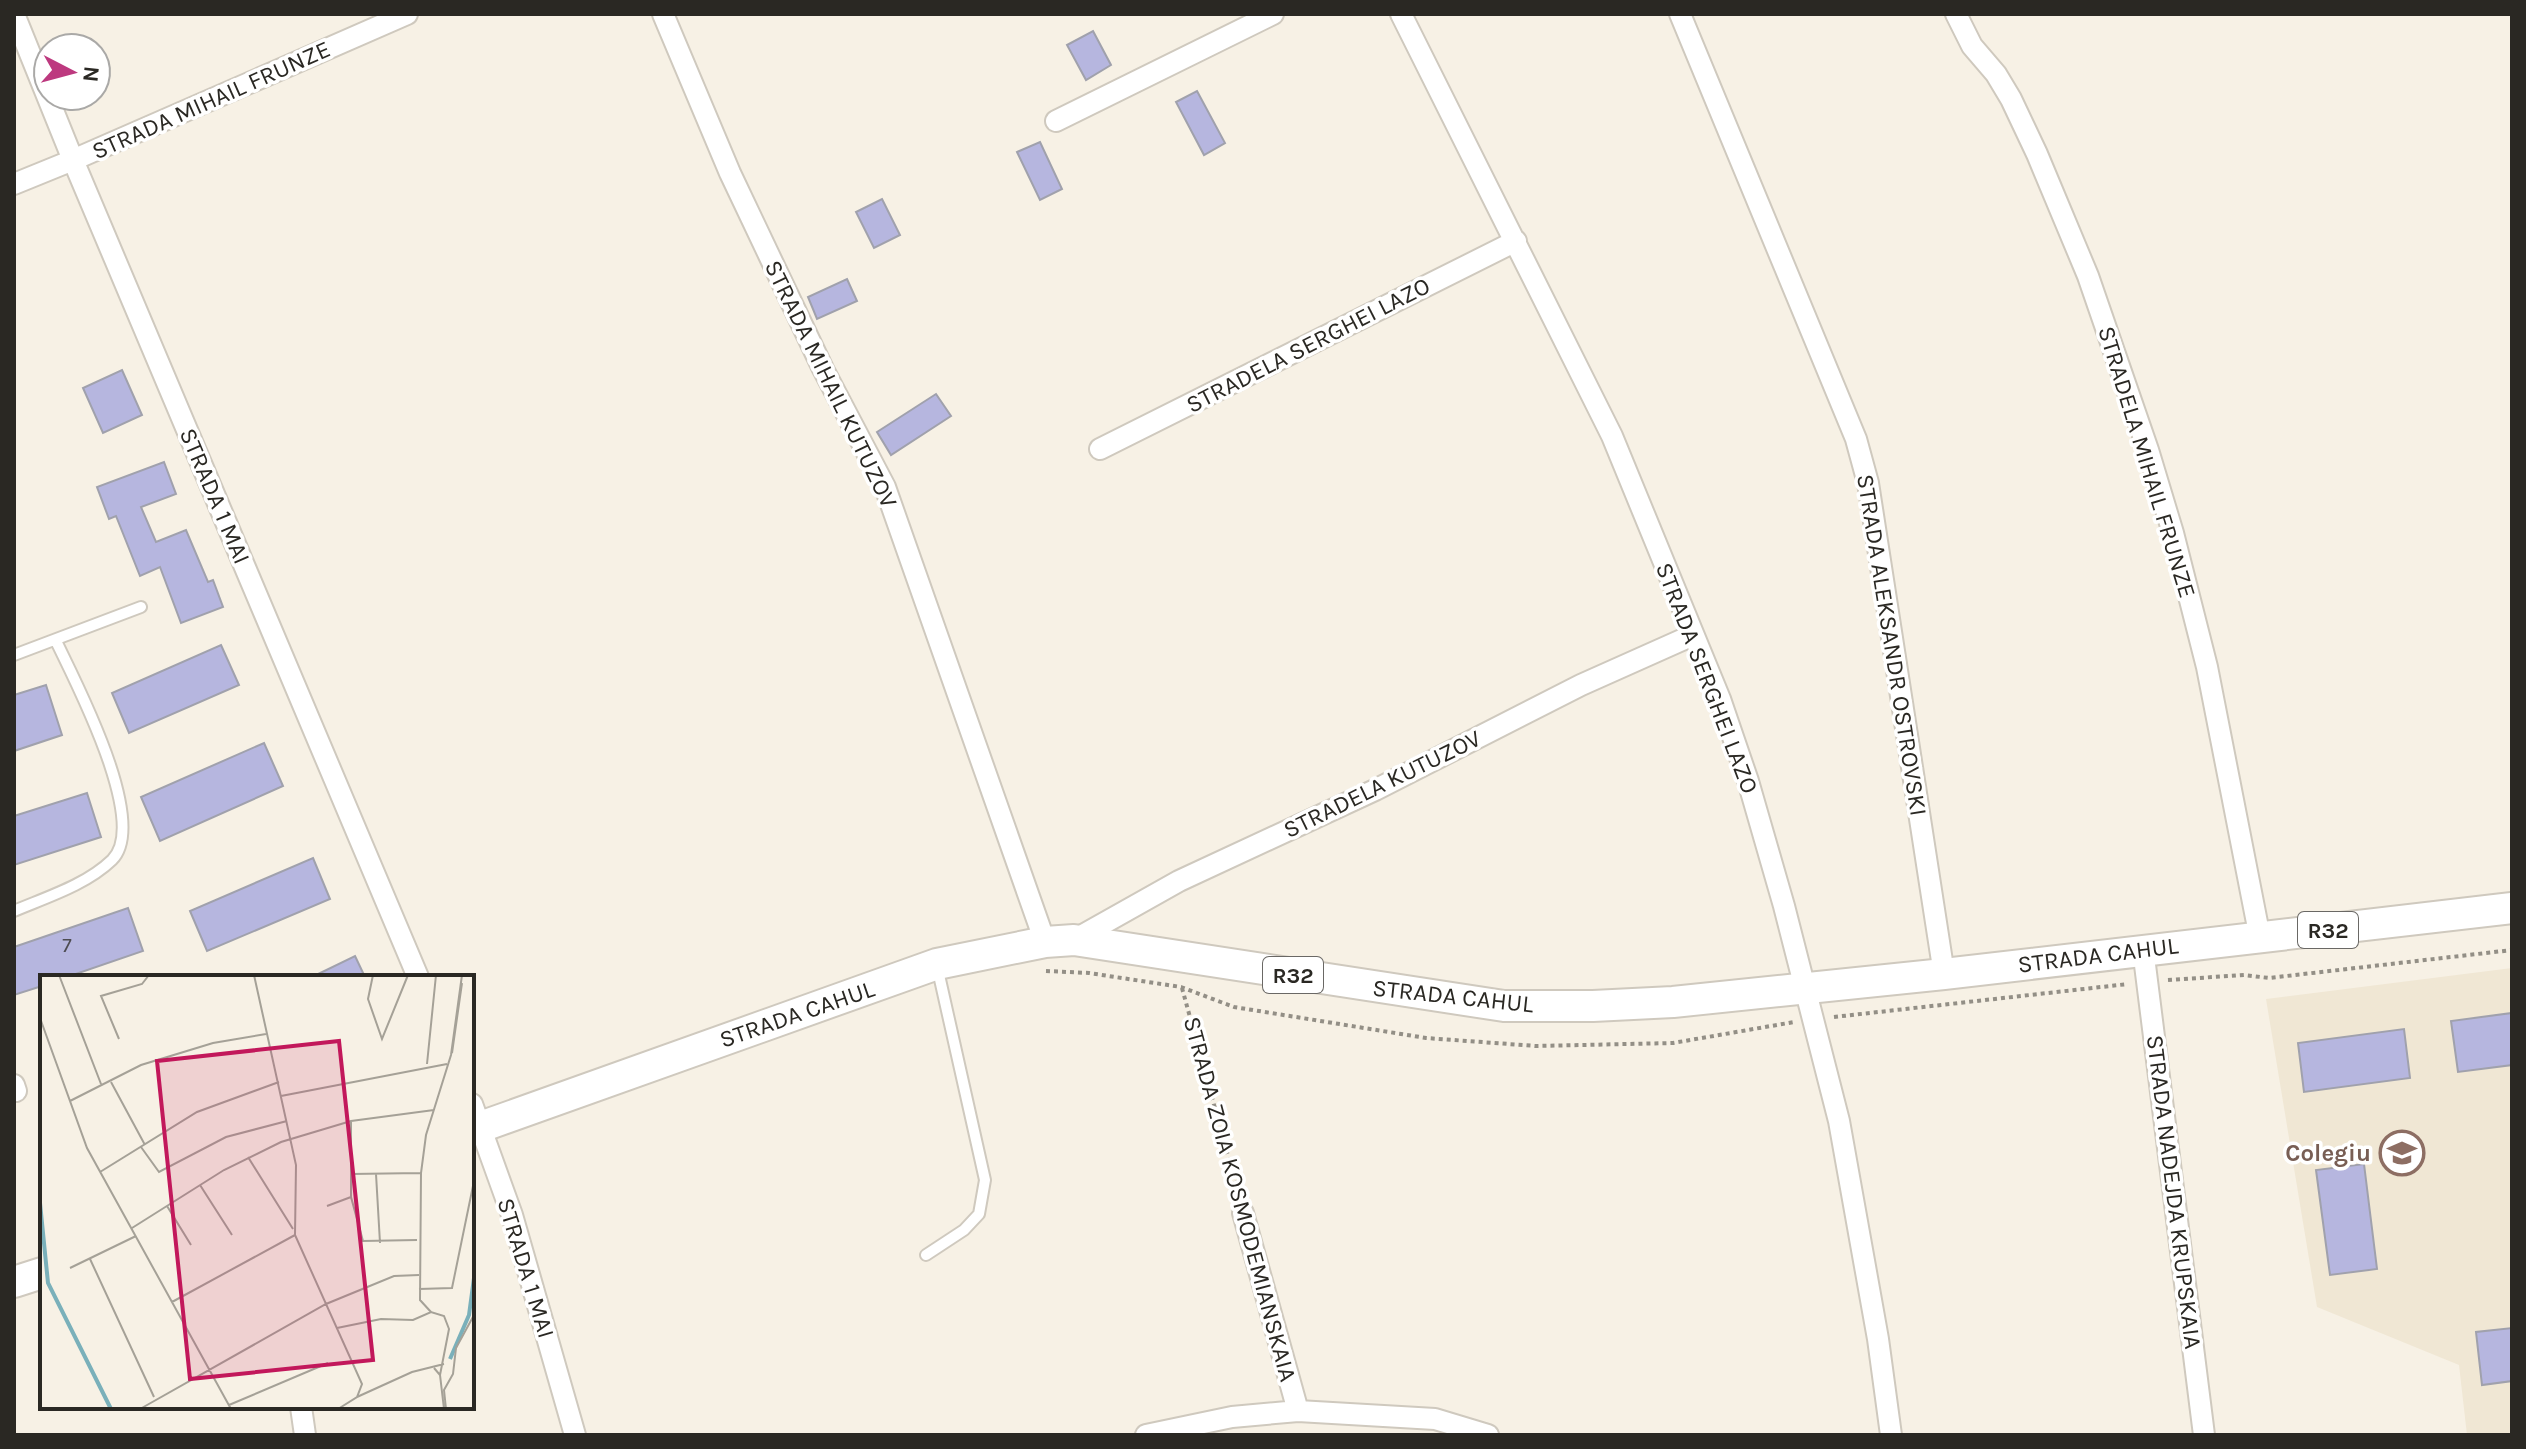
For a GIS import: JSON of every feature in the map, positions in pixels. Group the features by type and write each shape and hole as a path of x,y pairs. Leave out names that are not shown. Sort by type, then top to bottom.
{"main road":[{"name":"STRADA CAHUL","path":"475,1120 937,964 1059,941 1504,1006 1593,1006 1673,1002 1944,974 2512,908"},
{"path":"14,1282 40,1274"}],"street":[{"name":"STRADA 1 MAI","path":"14,14 417,975"},
{"name":"STRADA MIHAIL FRUNZE","path":"14,184 407,14"},
{"name":"STRADA MIHAIL KUTUZOV","path":"663,14 730,173 823,369 885,487 1059,941"},
{"path":"1056,121 1273,14"},
{"name":"STRADA SERGHEI LAZO","path":"1401,14 1612,436 1720,699 1748,781 1784,906 1839,1121 1878,1339 1891,1435"},
{"name":"STRADA ALEKSANDR OSTROVSKI","path":"1680,14 1856,439 1877,534 1944,974"},
{"name":"STRADELA MIHAIL FRUNZE","path":"1956,14 1972,46 1996,74 2011,99 2037,154 2088,276 2148,450 2207,667 2260,938"},
{"name":"STRADELA SERGHEI LAZO","path":"1100,449 1516,241"},
{"name":"STRADELA KUTUZOV","path":"1059,941 1375,790 1581,685 1693,635"},
{"name":"STRADA NADEJDA KRUPSKAIA","path":"2143,949 2204,1435"},
{"name":"STRADA 1 MAI","path":"475,1120 512,1215 575,1435"},
{"name":"STRADA ZOIA KOSMODEMIANSKAIA","path":"1243,1213 1298,1411"},
{"path":"301,1409 305,1435"},
{"name":"STRADA ZOIA KOSMODEMIANSKAIA","path":"1146,1435 1232,1417 1298,1411 1435,1419 1480,1434"}],"lane":[{"path":"14,655 141,607"},
{"path":"14,911 84,880 115,858 124,829 109,757 56,641"},
{"path":"926,1255 964,1230 979,1214 985,1180 937,964"}],"path":[{"name":"STRADA ZOIA KOSMODEMIANSKAIA","path":"1181,987 1243,1213"}],"shaded area":[{"name":"Colegiu","path":"2512,968 2512,1435 2467,1435 2459,1365 2317,1307 2266,999"}],"building":[{"path":"1093,31 1111,65 1086,80 1067,45"},
{"path":"1197,91 1225,143 1204,155 1176,102"},
{"path":"1040,142 1062,189 1040,200 1017,152"},
{"path":"882,199 900,235 874,248 856,212"},
{"path":"847,279 857,301 817,319 808,297"},
{"path":"122,370 142,415 103,433 83,388"},
{"path":"936,394 951,416 891,455 877,432"},
{"path":"164,462 176,494 141,507 156,542 186,530 208,582 213,580 223,607 181,623 160,567 140,576 116,516 109,519 97,487"},
{"path":"221,645 239,685 129,733 112,693"},
{"path":"46,685 62,735 14,751 14,695"},
{"path":"264,743 283,786 160,841 141,797"},
{"path":"87,793 101,837 14,865 14,816"},
{"path":"313,858 330,899 207,951 190,911"},
{"path":"128,908 143,951 73,975 40,975 40,987 14,995 14,947"},
{"path":"355,956 364,975 316,975"},
{"path":"2512,1013 2512,1065 2458,1072 2451,1021"},
{"path":"2404,1029 2410,1078 2304,1092 2298,1043"},
{"path":"2364,1164 2377,1269 2330,1275 2316,1170"},
{"path":"2512,1328 2512,1381 2482,1385 2476,1332"}],"place":[{"name":"Colegiu","path":"2402,1153"}]}
